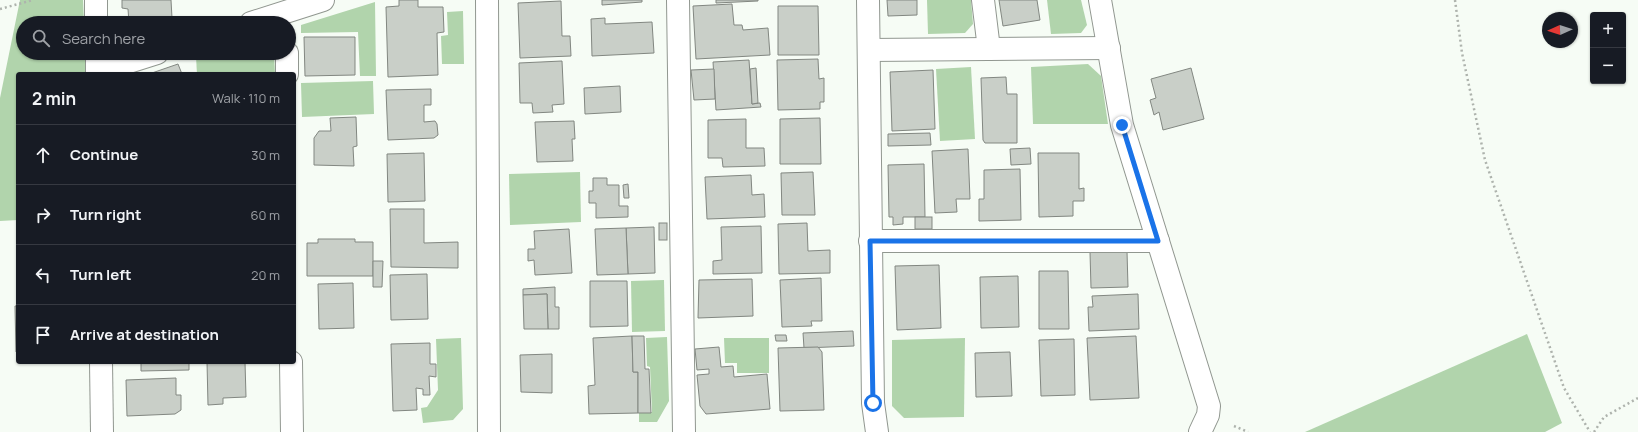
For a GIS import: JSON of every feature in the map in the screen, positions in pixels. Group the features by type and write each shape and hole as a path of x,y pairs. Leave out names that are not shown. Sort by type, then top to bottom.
{"street":[{"path":"96,0 96,16"},
{"path":"288,16 323,0"},
{"path":"488,0 489,432"},
{"path":"678,0 684,432"},
{"path":"868,0 873,403 877,432"},
{"path":"983,0 989,49"},
{"path":"1100,0 1122,125 1209,406 1208,415 1200,432"},
{"path":"869,50 1109,48"},
{"path":"97,66 125,60"},
{"path":"287,60 287,72"},
{"path":"870,241 1158,241"},
{"path":"101,364 102,432"},
{"path":"291,364 292,432"}],"path":[{"path":"0,8 33,0"},
{"path":"1455,0 1462,53 1485,160 1564,388 1590,432"},
{"path":"1594,432 1604,417 1638,398"}],"green space":[{"path":"20,0 83,0 84,16 17,16"},
{"path":"927,0 971,0 973,24 965,33 928,34"},
{"path":"1047,0 1081,0 1087,25 1081,33 1051,34"},
{"path":"375,2 376,76 360,76 358,32 301,33 301,25"},
{"path":"463,11 464,64 442,64 441,36 448,35 447,12"},
{"path":"16,20 16,60 85,60 85,72 16,72 16,220 0,221 0,98"},
{"path":"196,60 274,60 275,72 197,72"},
{"path":"1088,64 1101,76 1108,124 1033,124 1031,67"},
{"path":"971,67 975,139 940,141 936,69"},
{"path":"373,81 374,114 302,117 301,83"},
{"path":"580,172 581,222 510,225 509,174"},
{"path":"664,280 665,331 632,332 631,281"},
{"path":"1527,334 1562,423 1545,432 1305,432"},
{"path":"667,337 669,401 657,422 639,422 639,413 652,412 650,367 647,366 646,338"},
{"path":"461,338 463,409 453,420 423,423 421,408 427,407 438,390 436,339"},
{"path":"724,338 769,338 769,373 737,373 737,363 725,363"},
{"path":"965,338 964,417 904,418 892,406 892,340"}],"building":[{"path":"122,0 171,0 172,16 128,16 128,9 122,8"},
{"path":"399,0 418,0 418,7 443,7 444,32 437,33 438,75 388,77 386,7 399,6"},
{"path":"602,0 642,0 642,2 602,5"},
{"path":"716,0 758,0 758,1 716,3"},
{"path":"887,0 917,0 917,15 888,16"},
{"path":"999,0 1037,0 1040,20 1003,26"},
{"path":"561,1 562,36 570,36 571,56 520,58 518,3"},
{"path":"732,4 734,25 742,25 743,30 768,28 770,55 696,59 693,6"},
{"path":"778,6 818,6 819,55 778,55"},
{"path":"605,18 605,24 652,22 654,53 592,56 591,19"},
{"path":"304,37 355,37 355,75 305,76"},
{"path":"818,59 819,79 824,78 824,102 820,102 820,109 778,110 777,60"},
{"path":"749,60 752,104 760,103 761,107 716,110 713,62"},
{"path":"562,61 564,104 552,105 553,112 533,113 532,103 520,103 519,63"},
{"path":"178,64 181,72 155,72"},
{"path":"756,68 758,103 752,104 750,69"},
{"path":"1191,68 1204,119 1163,130 1159,112 1154,115 1150,100 1156,98 1151,79"},
{"path":"714,69 715,99 694,100 691,70"},
{"path":"933,70 935,129 892,131 890,72"},
{"path":"1006,77 1007,94 1017,94 1017,143 985,143 983,140 981,78"},
{"path":"620,86 621,112 585,114 584,88"},
{"path":"431,89 431,105 424,105 424,122 435,121 437,124 438,135 434,138 388,140 386,90"},
{"path":"356,117 357,146 353,147 354,166 314,165 314,138 319,131 331,131 330,118"},
{"path":"820,118 821,164 780,164 780,119"},
{"path":"746,119 746,148 764,148 765,166 723,167 722,158 708,158 708,120"},
{"path":"574,121 575,139 572,139 573,161 537,162 535,122"},
{"path":"930,133 931,145 888,146 888,134"},
{"path":"1030,148 1031,164 1011,165 1010,149"},
{"path":"968,149 970,199 956,199 957,212 935,213 932,151"},
{"path":"424,153 425,201 388,202 387,154"},
{"path":"1038,153 1079,153 1079,189 1084,188 1084,201 1073,201 1073,216 1039,217"},
{"path":"924,164 925,217 903,217 903,224 893,225 893,217 889,217 888,165"},
{"path":"1020,169 1021,220 979,221 979,199 984,199 984,170"},
{"path":"813,172 815,215 782,215 781,173"},
{"path":"751,175 752,195 764,194 765,217 707,219 705,177"},
{"path":"593,178 607,178 607,185 619,185 619,206 628,206 628,217 596,218 596,203 589,203 589,191 593,191"},
{"path":"628,184 629,198 624,198 623,185"},
{"path":"390,209 424,209 424,243 458,242 458,268 391,267"},
{"path":"915,217 932,217 932,229 915,229"},
{"path":"659,223 667,223 667,240 659,240"},
{"path":"807,223 808,251 830,250 830,273 779,274 778,224"},
{"path":"761,226 762,273 713,274 713,261 722,260 721,227"},
{"path":"654,227 655,273 628,274 626,228"},
{"path":"626,228 628,274 597,275 595,229"},
{"path":"569,229 572,273 535,275 534,260 528,261 528,249 535,249 534,231"},
{"path":"318,239 355,239 355,242 373,242 373,276 307,276 307,243 318,243"},
{"path":"1127,251 1128,287 1091,288 1090,252"},
{"path":"373,261 383,261 382,287 373,287"},
{"path":"939,265 941,328 897,330 895,266"},
{"path":"1039,271 1068,271 1069,329 1039,329"},
{"path":"427,274 428,319 391,320 390,275"},
{"path":"1018,276 1019,327 981,328 980,277"},
{"path":"821,278 822,321 811,321 812,326 782,327 780,280"},
{"path":"752,279 753,316 698,318 699,280"},
{"path":"590,281 627,281 628,326 590,327"},
{"path":"353,283 354,328 319,329 318,284"},
{"path":"555,287 555,307 559,307 559,329 548,329 547,294 523,295 523,289"},
{"path":"547,294 548,329 524,329 523,295"},
{"path":"1138,294 1139,329 1089,331 1088,307 1093,307 1092,296"},
{"path":"15,306 16,306 16,352"},
{"path":"853,331 854,346 804,348 803,333"},
{"path":"775,335 786,335 787,341 776,341"},
{"path":"632,336 633,372 638,372 638,413 589,414 588,386 595,385 593,338"},
{"path":"632,336 644,336 645,369 649,369 651,413 638,413 638,372 633,372"},
{"path":"1136,336 1139,398 1090,400 1087,338"},
{"path":"1074,339 1075,395 1041,396 1039,340"},
{"path":"430,343 430,364 436,364 436,377 429,376 430,395 423,395 423,389 416,388 417,410 393,411 391,344"},
{"path":"719,347 721,367 733,366 734,377 767,374 770,409 706,414 700,406 697,375 709,374 709,369 697,370 695,349"},
{"path":"818,347 822,352 824,410 780,411 778,348"},
{"path":"1010,352 1012,396 976,397 975,353"},
{"path":"552,354 552,393 521,392 520,355"},
{"path":"141,364 189,364 189,370 141,371"},
{"path":"207,364 245,364 246,397 223,398 223,404 208,405"},
{"path":"176,378 176,395 181,395 181,410 175,414 127,416 126,380"}],"route":[{"path":"873,403 870,241 1158,241 1122,125"}]}
